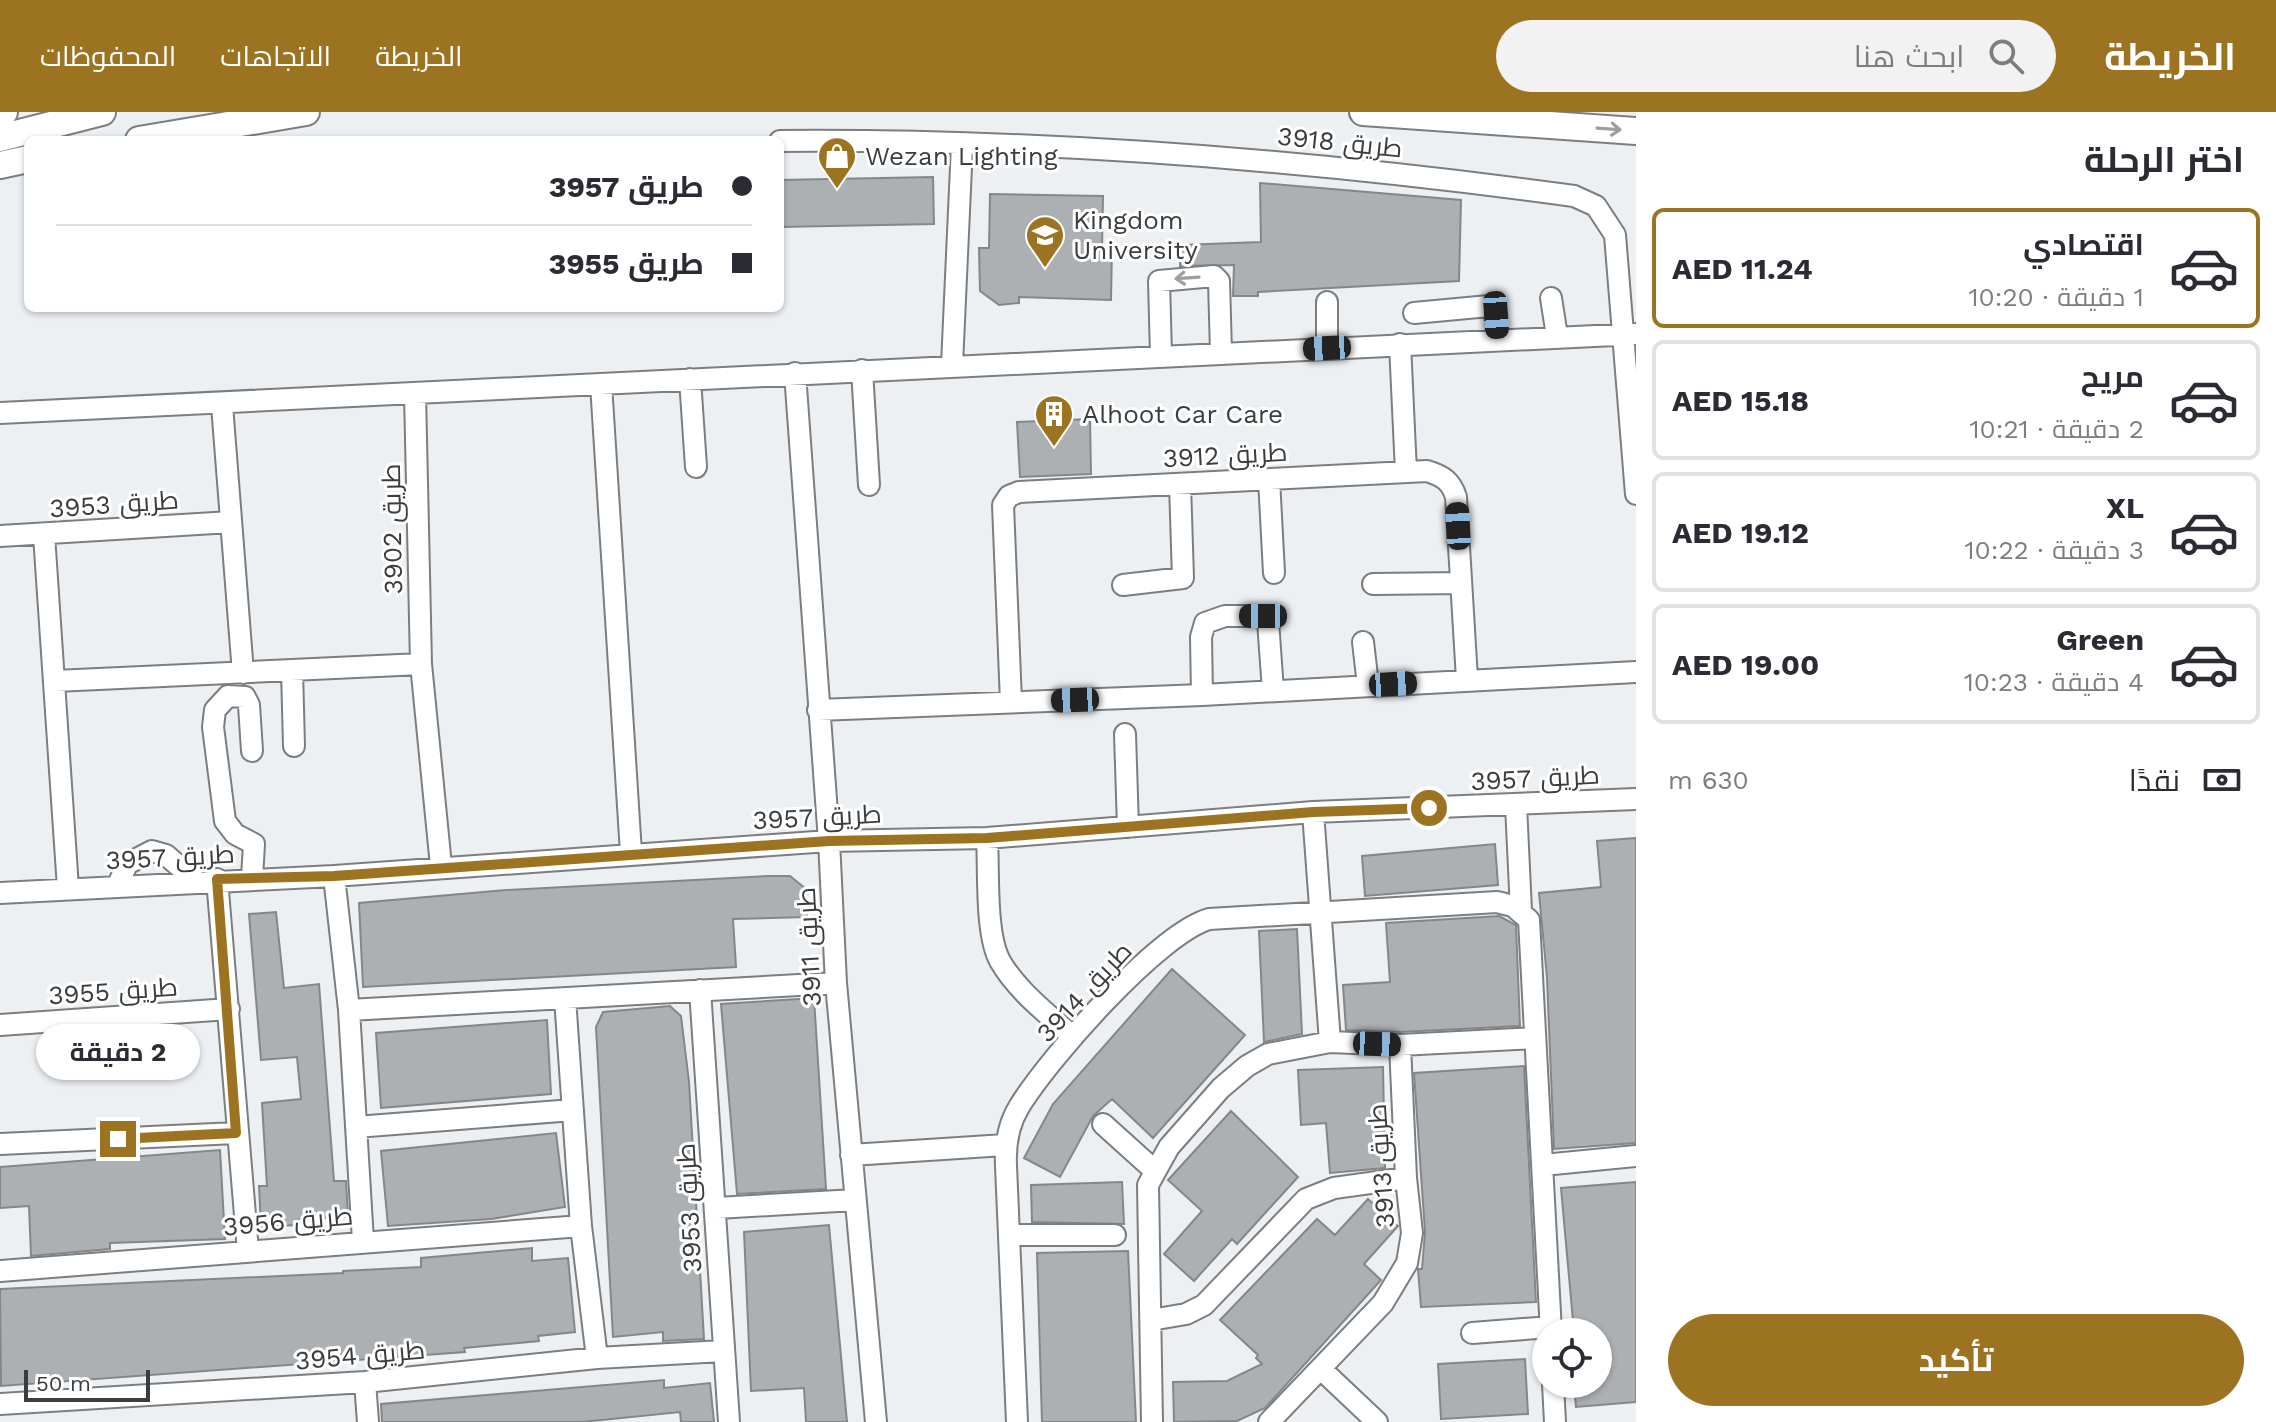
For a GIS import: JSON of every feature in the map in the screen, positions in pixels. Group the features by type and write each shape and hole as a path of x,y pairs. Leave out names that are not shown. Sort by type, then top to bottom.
{"main road":[{"path":"0,138 102,112"},
{"path":"163,136 306,112"},
{"path":"1363,112 1636,131"},
{"path":"0,165 24,160"}],"street":[{"name":"طريق 3918","path":"784,141 962,145 1315,164 1574,196 1596,206 1615,235 1630,334 1636,494"},
{"path":"952,365 962,145"},
{"path":"1161,356 1159,281 1214,276 1219,281 1221,353"},
{"path":"1551,298 1557,336"},
{"path":"1327,302 1327,348"},
{"path":"1414,313 1489,306 1495,311 1498,339"},
{"path":"0,413 222,405 952,365 1630,334"},
{"path":"1400,344 1406,472"},
{"path":"862,370 869,485"},
{"name":"طريق 3911","path":"795,373 829,841 836,983 876,1422"},
{"path":"690,379 696,467"},
{"path":"601,384 638,853"},
{"name":"طريق 3902","path":"415,393 421,664 441,866"},
{"path":"222,405 243,673"},
{"name":"طريق 3912","path":"1011,702 1003,505 1009,496 1019,492 1406,472 1427,471 1442,476 1452,485 1456,497 1467,679"},
{"path":"1269,479 1274,573"},
{"path":"1123,585 1183,578 1180,484"},
{"name":"طريق 3953","path":"0,536 231,522"},
{"path":"44,535 68,888"},
{"path":"1373,584 1461,583"},
{"path":"1202,695 1201,637 1205,623 1225,616 1263,616 1268,621 1273,691"},
{"path":"1363,642 1368,685"},
{"path":"55,681 421,664"},
{"path":"292,670 294,746"},
{"path":"818,710 1202,695 1636,672"},
{"path":"252,751 249,705 245,697 228,696 215,710 213,727 225,821 235,834 254,844 252,878"},
{"path":"1125,734 1128,827"},
{"name":"طريق 3957","path":"0,893 217,879 334,876 441,866 829,841 987,838 1313,812 1636,799"},
{"path":"1516,805 1517,909 1529,920 1550,1318"},
{"path":"1313,812 1330,1042"},
{"path":"987,838 993,935 999,959 1021,988 1073,1037"},
{"path":"118,885 127,864 152,851 166,855 196,881"},
{"path":"334,876 349,1010 363,1241"},
{"path":"217,879 248,1251"},
{"name":"طريق 3914","path":"1017,1422 1005,1145 1019,1106 1073,1037 1168,941 1187,927 1221,917 1497,902 1517,909"},
{"path":"349,1010 836,983"},
{"name":"طريق 3953","path":"700,990 729,1422"},
{"path":"565,998 581,1226 597,1358"},
{"name":"طريق 3955","path":"0,1025 229,1009"},
{"path":"1152,1422 1146,1202 1154,1170 1186,1126 1247,1066 1268,1054 1330,1042 1400,1045 1534,1038"},
{"name":"طريق 3913","path":"1269,1422 1322,1370 1402,1277 1412,1233 1406,1178 1400,1045"},
{"path":"356,1127 573,1110"},
{"path":"1103,1124 1154,1170"},
{"path":"0,1144 236,1133"},
{"path":"851,1155 1005,1145"},
{"path":"1543,1165 1636,1156"},
{"path":"1151,1320 1186,1314 1204,1305 1306,1199 1334,1188 1406,1178"},
{"path":"717,1208 855,1200"},
{"name":"طريق 3956","path":"0,1271 581,1226"},
{"path":"1009,1235 1115,1235"},
{"path":"1472,1333 1532,1331"},
{"name":"طريق 3954","path":"0,1404 365,1382 597,1358 723,1351"},
{"path":"1322,1370 1377,1422"},
{"path":"365,1382 368,1422"},
{"path":"1554,1398 1555,1422"}],"building":[{"path":"933,177 934,224 784,227 784,180"},
{"path":"1260,183 1461,200 1459,281 1233,296 1234,265 1180,266 1181,245 1261,242"},
{"name":"Kingdom University","path":"990,194 1103,196 1102,248 1112,248 1111,300 1019,297 1019,303 999,305 980,291 979,248 989,248"},
{"name":"Alhoot Car Care","path":"1090,419 1091,474 1020,477 1017,422"},
{"path":"1636,838 1636,1143 1554,1149 1547,978 1539,893 1601,887 1597,841"},
{"path":"1495,844 1498,885 1365,896 1362,856"},
{"path":"790,876 806,889 807,917 733,919 736,967 363,987 359,903 506,890"},
{"path":"276,912 284,988 319,984 334,1181 346,1181 348,1216 296,1220 297,1225 261,1227 259,1186 267,1186 262,1103 301,1099 297,1057 261,1060 249,914"},
{"path":"1499,916 1516,925 1520,1026 1400,1032 1346,1030 1343,985 1390,982 1386,923"},
{"path":"1297,929 1302,1034 1264,1042 1259,931"},
{"path":"1172,969 1245,1035 1153,1138 1112,1099 1093,1116 1060,1177 1024,1158 1053,1104"},
{"path":"814,998 826,1189 737,1194 721,1004"},
{"path":"670,1006 681,1016 689,1082 704,1339 663,1341 663,1332 613,1337 596,1027 603,1012"},
{"path":"547,1020 551,1094 381,1108 376,1033"},
{"path":"1524,1066 1536,1302 1421,1307 1418,1269 1422,1269 1425,1232 1414,1073"},
{"path":"1383,1067 1385,1168 1330,1173 1326,1123 1301,1125 1298,1070"},
{"path":"1231,1111 1298,1177 1237,1244 1232,1239 1194,1281 1164,1254 1202,1211 1168,1180"},
{"path":"556,1133 565,1207 491,1219 388,1226 381,1151"},
{"path":"220,1150 225,1239 110,1243 110,1249 31,1256 29,1206 0,1208 0,1167"},
{"path":"1122,1182 1124,1224 1032,1222 1031,1185"},
{"path":"1636,1182 1636,1402 1576,1407 1575,1398 1612,1398 1612,1318 1573,1318 1561,1188"},
{"path":"1368,1199 1398,1226 1364,1264 1381,1280 1265,1408 1237,1421 1174,1422 1173,1382 1227,1381 1262,1364 1256,1358 1258,1355 1220,1320 1317,1219 1335,1235"},
{"path":"829,1225 847,1422 806,1422 804,1388 751,1391 744,1232"},
{"path":"532,1248 532,1261 568,1258 575,1332 538,1336 539,1341 464,1348 465,1352 1,1386 0,1289 421,1267 421,1258"},
{"path":"1128,1251 1136,1422 1042,1422 1037,1253"},
{"path":"1525,1359 1528,1414 1441,1419 1438,1364"},
{"path":"664,1380 664,1388 710,1383 714,1422 681,1422 680,1412 582,1422 382,1422 381,1404"}],"place":[{"name":"Wezan Lighting","path":"837,190"},
{"name":"Kingdom University","path":"1045,269"},
{"name":"Alhoot Car Care","path":"1054,448"}],"route":[{"path":"118,1139 236,1133 217,879 334,876 441,866 829,841 987,838 1313,812 1429,808"}]}
